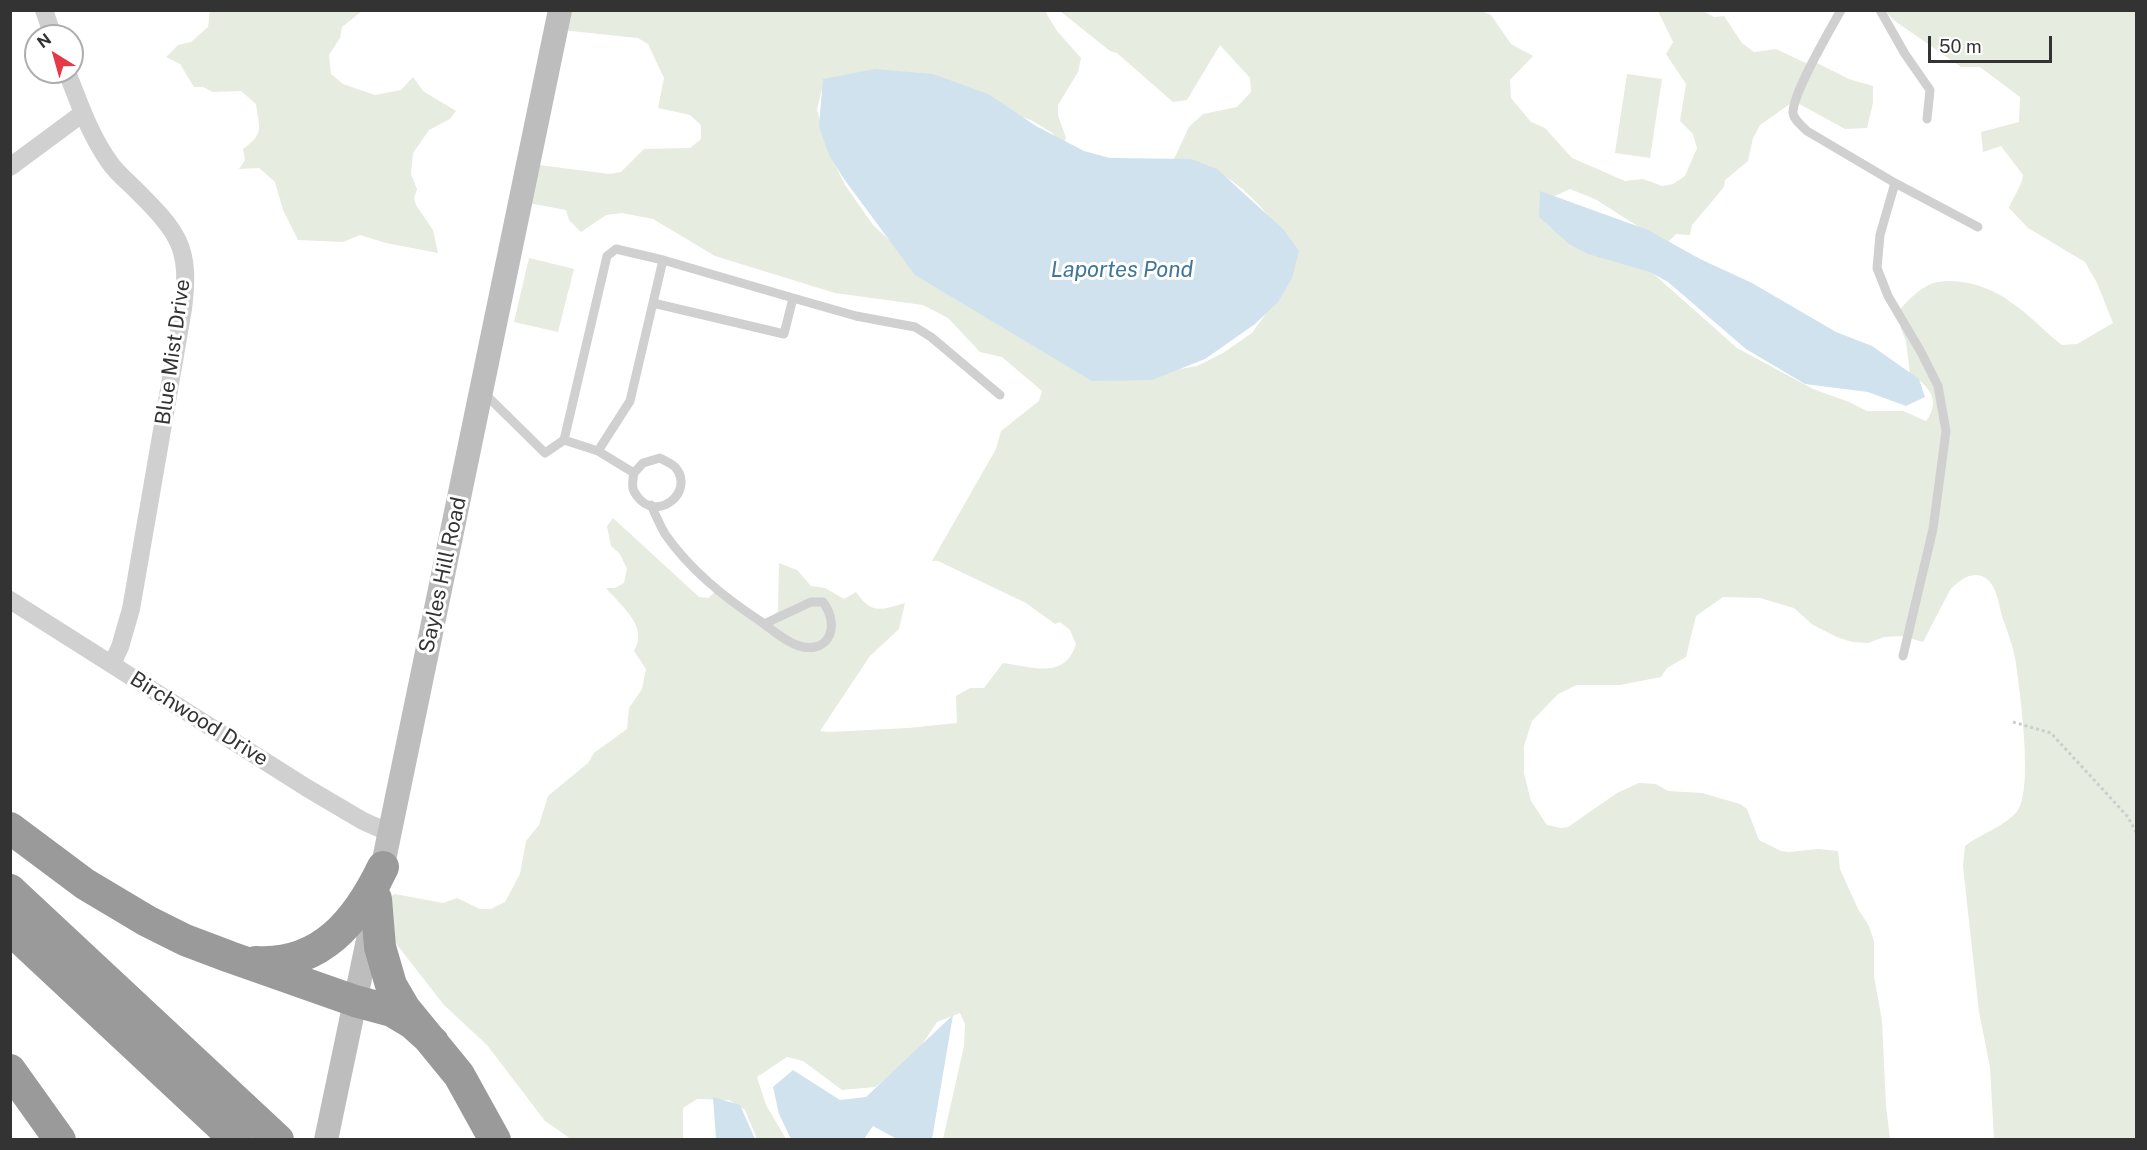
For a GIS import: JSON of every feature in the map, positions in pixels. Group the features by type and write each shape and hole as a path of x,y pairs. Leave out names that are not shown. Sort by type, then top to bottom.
{"highway":[{"path":"10,828 78,879 127,910 185,940 355,1001 392,1011 412,1023 433,1042"},
{"path":"230,957 251,962 273,962 296,958 316,950 334,937 351,919 369,894 383,867"},
{"path":"10,890 274,1136"},
{"path":"376,899 378,940 386,974 397,998 459,1075 495,1140"},
{"path":"10,929 236,1140"},
{"path":"10,1070 60,1140"}],"main road":[{"name":"Sayles Hill Road","path":"326,1140 560,10"}],"street":[{"name":"Blue Mist Drive","path":"72,84 98,145 111,165 169,225 178,239 184,254 186,272 183,309 131,609 120,647 112,664"},
{"path":"10,167 83,113"},
{"name":"Birchwood Drive","path":"10,600 334,805 390,833"}],"lane":[{"path":"1841,10 1796,97 1793,113 1797,121 1807,131 1895,183 1978,227"},
{"path":"1880,10 1905,54 1930,90 1927,119"},
{"path":"1895,183 1880,235 1876,268 1888,296 1938,386 1946,431 1933,529 1903,656"},
{"path":"481,391 545,453 564,440 607,256 616,249 663,260 856,316 915,327 939,342 1000,396"},
{"path":"598,451 630,401 663,260"},
{"path":"653,303 784,334 793,298"},
{"path":"564,440 598,451 634,473"},
{"path":"660,458 676,467 681,480 680,491 671,503 658,507 642,502 633,489 634,473 643,463 660,458"},
{"path":"651,505 665,533 715,589 777,635 806,649 817,648 826,641 831,632 832,623 829,610 823,602 811,602 764,624"}],"path":[{"path":"2013,722 2051,733 2128,817 2136,832"}],"shaded area":[{"path":"210,11 362,11 342,27 340,38 329,55 331,74 343,84 375,95 401,90 413,77 423,91 456,111 450,119 429,130 413,153 411,174 417,189 414,198 416,205 433,230 438,253 386,243 360,235 343,242 298,240 283,210 275,182 259,168 239,169 245,160 243,149 258,134 256,104 241,91 213,92 203,87 194,87 180,64 166,57 178,45 191,42 208,27"},
{"path":"561,11 1045,11 1057,31 1081,58 1078,72 1058,105 1058,115 1066,138 1063,144 1051,132 1031,120 958,97 831,81 822,89 817,109 827,148 845,185 873,225 933,280 1142,376 1197,366 1223,353 1252,333 1267,312 1284,237 1259,205 1226,177 1200,166 1173,161 1189,127 1203,114 1237,107 1251,92 1250,78 1220,45 1187,100 1173,102 1117,53 1110,51 1060,11 1481,11 1491,15 1511,44 1533,56 1510,80 1511,98 1531,122 1545,128 1572,158 1625,181 1643,179 1662,186 1673,184 1685,176 1697,148 1693,134 1680,121 1686,84 1666,54 1673,42 1658,11 1703,11 1714,17 1724,16 1742,43 1754,52 1776,49 1810,65 1813,61 1849,79 1873,86 1873,103 1867,128 1845,129 1794,101 1760,125 1753,138 1748,161 1725,180 1724,187 1692,225 1690,235 1676,234 1669,241 1669,246 1595,199 1570,189 1546,200 1543,220 1551,228 1583,242 1630,253 1737,348 1813,389 1867,411 1903,411 1926,421 1931,413 1933,400 1927,388 1910,374 1906,341 1898,312 1921,289 1932,283 1958,281 1987,289 2019,308 2062,345 2077,344 2113,323 2097,283 2085,262 2028,228 2009,208 2023,175 2001,146 1983,152 1981,132 2019,122 2020,97 1980,67 1961,67 1895,21 1885,11 2136,11 2136,1139 1994,1139 1990,1067 1979,1012 1963,866 1965,846 2001,825 2018,810 2025,782 2025,761 2015,658 1994,588 1989,581 1979,575 1968,576 1950,590 1923,642 1902,636 1884,637 1868,643 1852,642 1813,625 1794,608 1760,598 1723,597 1696,616 1686,657 1667,668 1661,677 1620,685 1577,685 1558,694 1532,721 1524,746 1524,773 1531,801 1547,825 1568,827 1617,793 1639,783 1656,784 1668,791 1702,793 1740,804 1747,809 1759,840 1781,851 1818,849 1838,851 1840,869 1858,909 1869,926 1874,942 1874,976 1882,1021 1890,1139 943,1139 964,1046 965,1024 960,1013 937,1022 911,1061 875,1087 842,1090 803,1061 787,1057 757,1077 766,1105 786,1139 757,1139 745,1110 729,1100 697,1099 683,1108 683,1139 571,1139 545,1121 487,1045 444,1005 394,941 391,896 395,894 443,903 457,898 480,909 491,909 505,902 520,874 526,841 539,825 548,796 588,763 594,753 627,729 629,708 642,689 646,669 634,651 638,642 636,625 606,588 615,588 624,583 627,569 620,554 611,546 607,526 613,518 699,597 708,598 720,588 766,621 778,611 779,563 797,570 811,586 825,588 844,599 856,592 867,604 878,609 905,603 899,629 870,656 820,731 908,728 957,723 956,696 970,688 984,688 1003,663 1036,668 1056,667 1064,663 1071,655 1076,644 1070,630 1060,622 1055,624 1026,603 938,561 932,561 996,449 1001,431 1039,401 1042,391 1002,357 980,352 948,318 923,305 835,293 715,256 653,219 622,213 606,215 581,232 569,220 566,210 523,202 531,164 610,174 621,172 644,149 690,148 701,139 701,125 690,115 658,108 664,78 648,44 638,38 561,30"},
{"path":"1627,74 1662,79 1650,158 1615,153"},
{"path":"529,258 574,269 558,332 514,322"}],"water":[{"name":"Laportes Pond","path":"875,69 933,74 988,94 1036,126 1084,151 1110,158 1191,159 1217,169 1283,229 1299,251 1292,278 1278,302 1255,324 1205,359 1152,380 1092,381 915,275 844,179 829,155 819,126 823,79"},
{"path":"1540,191 1648,230 1700,259 1752,283 1836,332 1872,346 1919,379 1925,397 1906,406 1868,392 1805,384 1746,349 1668,282 1650,272 1588,254 1569,244 1539,217"},
{"path":"953,1015 932,1139 897,1139 873,1126 864,1139 791,1139 779,1114 773,1087 793,1070 840,1100 866,1097"},
{"path":"713,1097 740,1105 755,1139 716,1139"}]}
